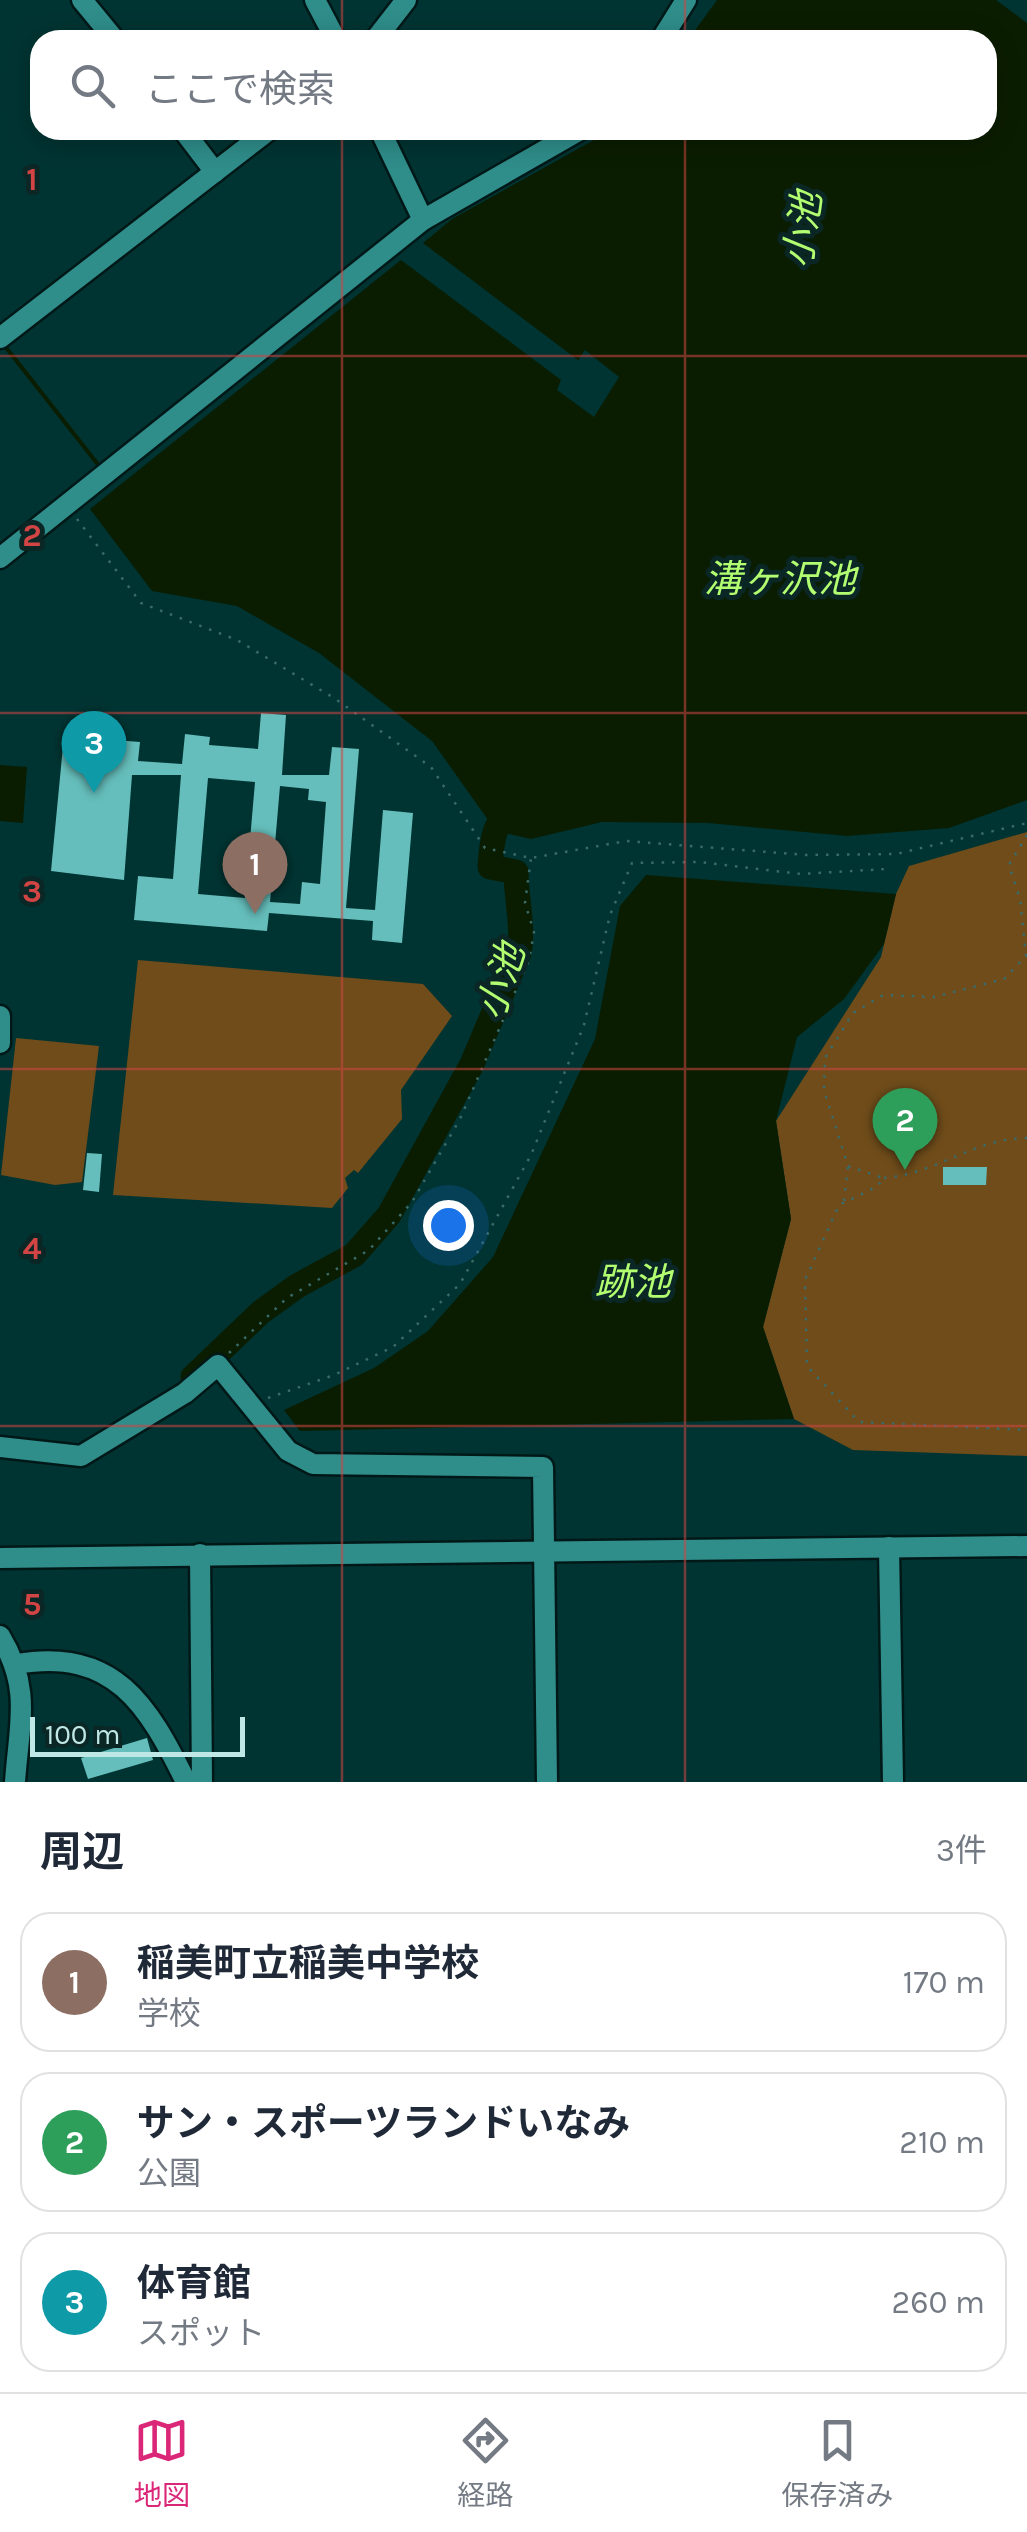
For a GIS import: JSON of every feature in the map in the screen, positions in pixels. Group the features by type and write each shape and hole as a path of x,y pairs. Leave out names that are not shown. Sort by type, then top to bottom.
{"street":[{"path":"82,0 107,30"},
{"path":"316,0 331,30"},
{"path":"383,30 406,0"},
{"path":"667,30 686,0"},
{"path":"191,140 215,172"},
{"path":"0,338 255,140"},
{"path":"385,140 423,220"},
{"path":"0,558 423,220 563,140"},
{"path":"0,1016 0,1043"},
{"path":"0,1447 81,1456 185,1393 218,1365 288,1451 313,1464 542,1467 548,1782"},
{"path":"0,1558 1027,1546"},
{"path":"890,1547 893,1782"},
{"path":"200,1554 202,1782"},
{"path":"0,1636 16,1664 22,1686 15,1782"},
{"path":"16,1664 74,1662 119,1682 157,1722 186,1782"}],"path":[{"path":"67,506 142,603 237,640 334,698 431,767 485,848 532,858 626,841 806,856 896,854 1027,823"},
{"path":"1027,836 1009,865 1020,899 1026,956 1004,979 934,996 883,995 853,1013 825,1058 824,1090 848,1166 844,1203 805,1280 807,1366 859,1422 1027,1430"},
{"path":"218,1365 287,1298 370,1250 412,1202 460,1118 528,960 534,932 526,903 532,858"},
{"path":"253,1404 334,1375 393,1347 460,1284 538,1139 584,1025 610,915 632,863 699,862 801,874 886,869"},
{"path":"848,1166 883,1178 914,1176 989,1141 1027,1138"},
{"path":"844,1203 878,1186 883,1178"}],"shaded area":[{"path":"1027,832 1027,1456 853,1450 794,1419 763,1327 791,1219 776,1121 881,957 896,894 909,866"},
{"path":"138,960 423,984 452,1016 401,1090 402,1119 358,1173 354,1170 345,1178 348,1188 332,1208 113,1195"},
{"path":"16,1038 99,1046 82,1182 55,1185 1,1175"}],"water":[{"name":"溝ヶ沢池","path":"717,0 996,0 1027,23 1027,800 949,828 847,836 708,823 602,822 531,839 496,831 432,741 319,653 237,606 152,591 90,509 401,260 561,380 557,390 594,417 619,377 585,350 578,360 423,243 452,219 594,140 997,140 997,30 695,30"},
{"path":"0,765 27,767 23,823 0,821"},
{"name":"跡池","path":"646,875 896,894 884,944 844,999 797,1037 776,1121 791,1219 763,1327 794,1419 300,1431 284,1410 374,1368 428,1331 493,1257 595,1039 620,906"}],"building":[{"path":"261,713 286,715 282,775 329,775 332,747 359,749 346,908 375,910 383,810 413,813 402,943 372,940 373,921 269,913 267,931 134,920 138,876 173,879 181,775 132,775 124,880 51,871 64,736 140,742 138,761 182,764 185,734 210,737 209,745 258,749","holes":["208,778 255,782 245,898 198,894","280,786 309,789 308,800 326,802 320,884 302,882 300,904 270,902"]},
{"path":"87,1153 102,1154 99,1192 83,1190"},
{"path":"943,1167 987,1167 986,1185 943,1185"},
{"path":"147,1738 153,1760 88,1779 81,1758"}],"waterway":[{"path":"4,345 100,467"},
{"name":"小池","path":"193,1377 261,1312 297,1286 354,1255 389,1215 472,1064 519,953 516,872 490,867 498,825 518,807"}],"place":[{"name":"体育館","path":"94,793"},
{"name":"稲美町立稲美中学校","path":"255,914"},
{"name":"サン・スポーツランドいなみ","path":"905,1170"}]}
